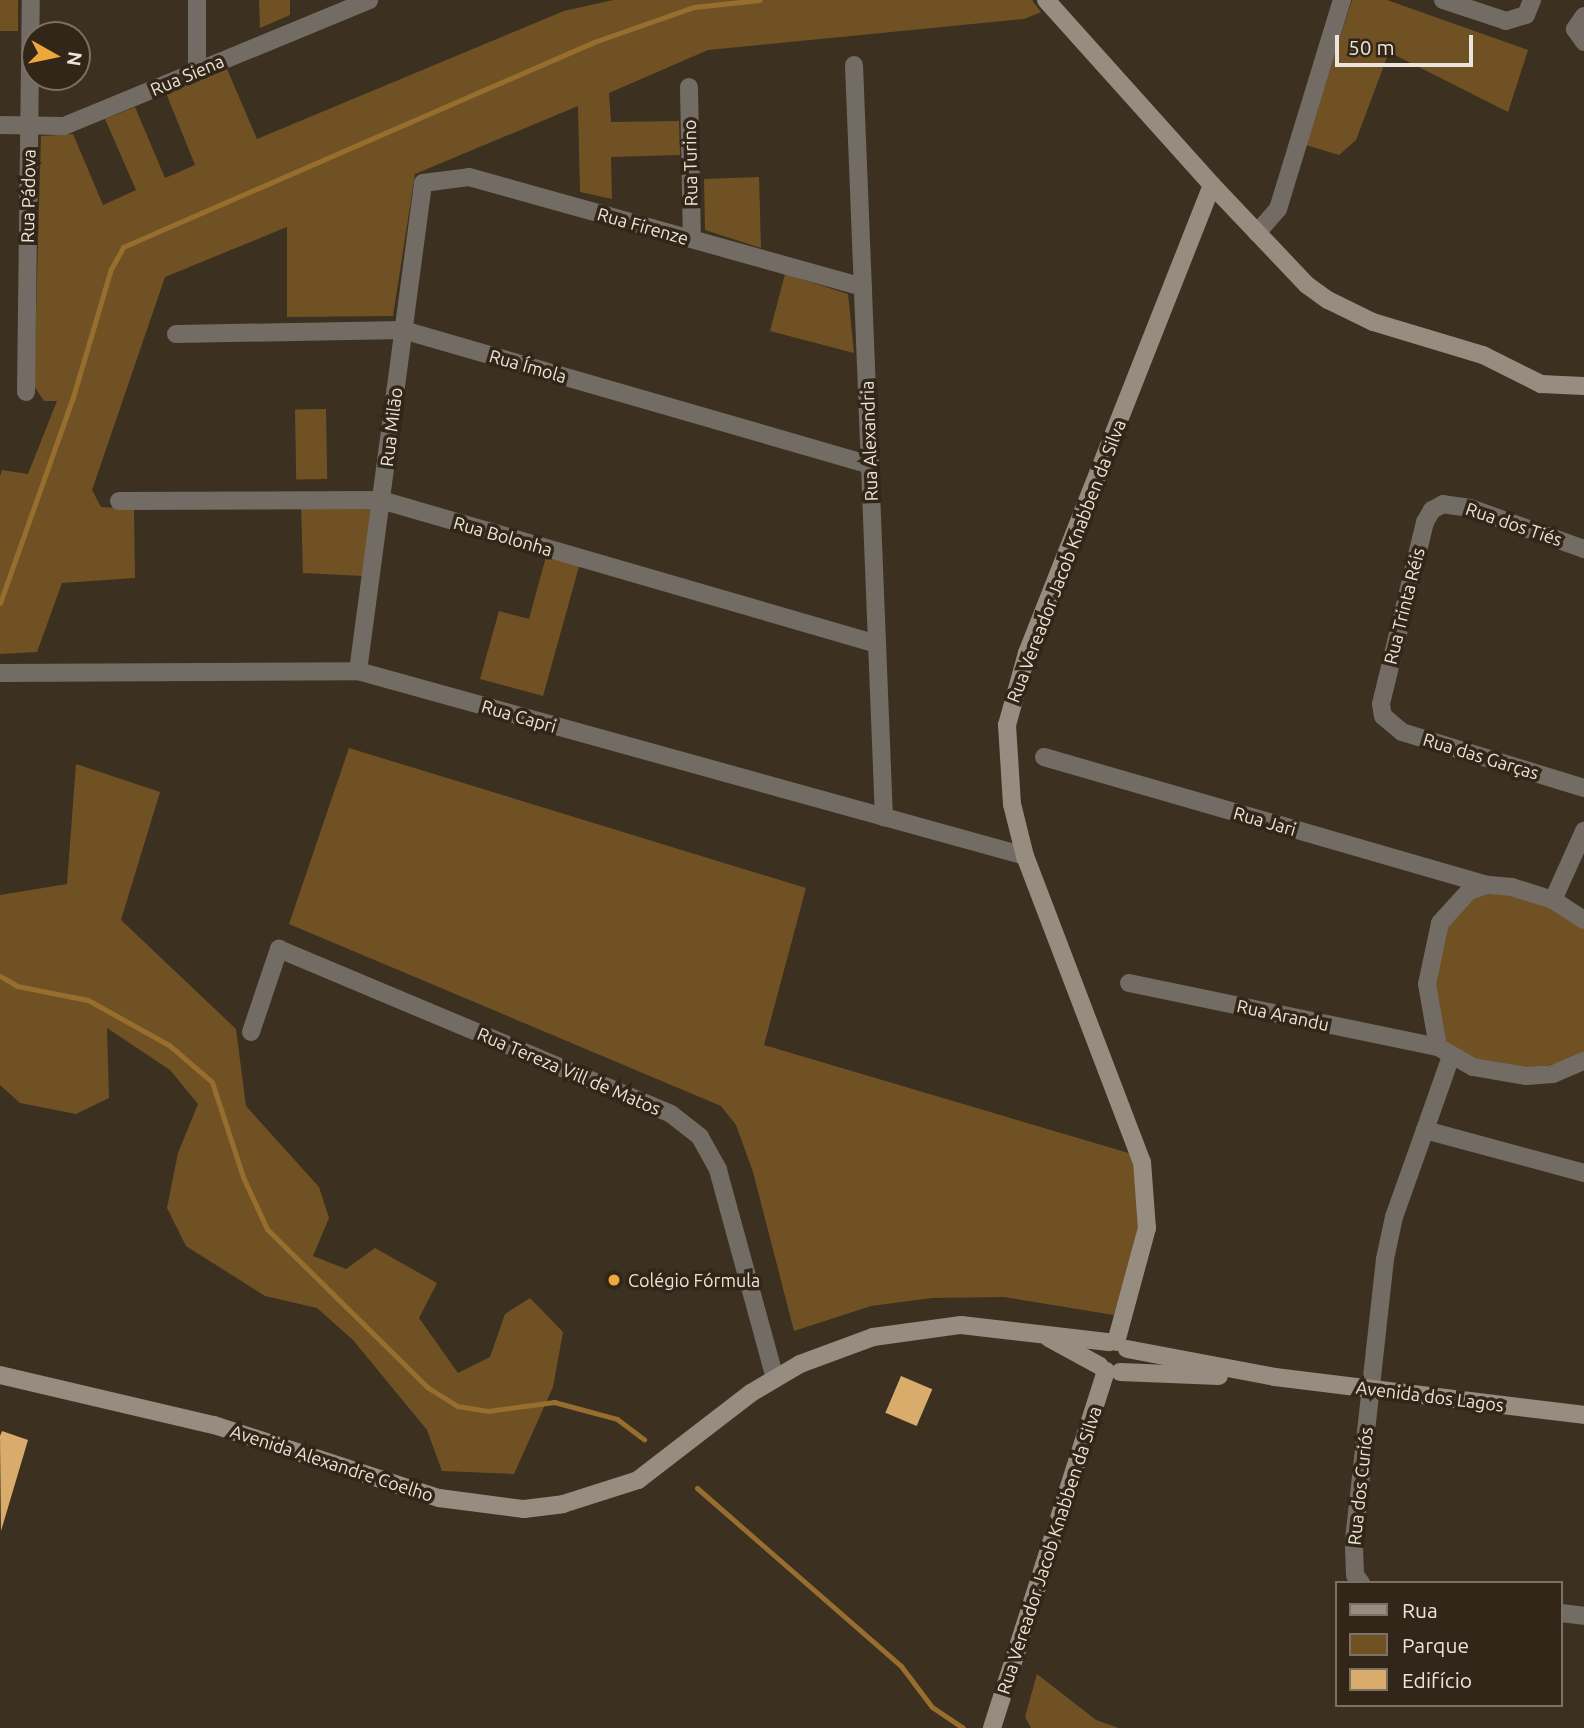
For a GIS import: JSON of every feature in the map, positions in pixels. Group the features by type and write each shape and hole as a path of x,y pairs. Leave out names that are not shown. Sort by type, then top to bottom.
{"main road":[{"path":"1046,0 1212,186 1307,285 1350,312 1483,355 1541,384 1584,386"},
{"name":"Rua Vereador Jacob Knabben da Silva","path":"1117,1344 1147,1228 1142,1162 1025,856 1007,757 1012,695 1212,186"},
{"name":"Avenida Alexandre Coelho","path":"0,1375 214,1425 428,1496 524,1509 563,1504 638,1480 775,1378 845,1345 915,1328 961,1325 1117,1344"},
{"name":"Avenida Alexandre Coelho","path":"1040,1333 1109,1370"},
{"path":"1117,1344 1129,1360 1109,1370 1099,1352 1117,1344"},
{"name":"Avenida dos Lagos","path":"1117,1344 1275,1377"},
{"name":"Rua Vereador Jacob Knabben da Silva","path":"992,1728 1109,1370"},
{"name":"Avenida dos Lagos","path":"1109,1370 1275,1377 1584,1415"}],"street":[{"name":"Rua Pádova","path":"26,392 31,0"},
{"path":"197,0 197,71"},
{"name":"Rua Siena","path":"0,125 64,126 368,0"},
{"path":"1257,233 1278,209 1342,0"},
{"path":"1443,0 1506,21 1526,15 1532,0"},
{"path":"1584,16 1575,29 1584,42"},
{"name":"Rua Alexandria","path":"853,65 884,817"},
{"name":"Rua Turino","path":"689,87 692,239"},
{"name":"Rua Firenze","path":"423,183 469,177 863,288"},
{"name":"Rua Milão","path":"358,671 423,183"},
{"name":"Rua Ímola","path":"176,334 403,330 870,465"},
{"name":"Rua Bolonha","path":"119,501 381,500 877,644"},
{"name":"Rua dos Tiés","path":"1443,504 1470,508 1584,549"},
{"name":"Rua Trinta Réis","path":"1383,716 1383,689 1425,522 1443,504"},
{"name":"Rua Capri","path":"0,673 358,671 1025,856"},
{"name":"Rua das Garças","path":"1383,716 1402,732 1584,788"},
{"name":"Rua Jari","path":"1044,757 1487,885 1512,887 1553,900 1584,920"},
{"path":"1553,900 1584,831"},
{"path":"1445,1051 1428,1009 1431,952 1440,923 1457,901 1487,885"},
{"name":"Rua Tereza Vill de Matos","path":"251,1032 279,949 671,1114 700,1137 718,1170 775,1378"},
{"name":"Rua Arandu","path":"1129,983 1445,1051 1473,1067 1526,1076 1553,1074 1584,1061"},
{"name":"Rua dos Curiós","path":"1360,1581 1355,1575 1353,1550 1388,1240 1425,1130 1445,1051"},
{"path":"1425,1130 1584,1173"},
{"path":"1563,1613 1584,1616"}],"green space":[{"path":"0,0 18,0 18,31 0,31"},
{"path":"259,0 290,0 290,15 260,28"},
{"path":"613,0 1032,0 1041,12 1024,19 708,50 609,93 611,122 679,121 680,155 611,157 612,199 580,192 578,106 415,174 393,316 287,317 287,227 165,277 92,490 101,507 134,509 135,578 62,583 37,652 0,654 0,476 2,470 28,474 57,401 44,401 34,386 41,136 73,134 103,205 136,190 105,119 135,107 165,178 195,165 166,93 227,69 257,139 564,11"},
{"path":"1352,0 1387,0 1528,50 1508,112 1389,52 1356,140 1339,155 1306,145"},
{"path":"759,177 761,248 705,230 704,179"},
{"path":"785,274 848,294 854,353 770,331"},
{"path":"326,409 327,479 296,480 295,410"},
{"path":"301,504 372,506 363,576 303,573"},
{"path":"547,553 580,563 543,696 480,679 499,611 529,619"},
{"path":"349,748 806,888 764,1045 1132,1154 1140,1228 1114,1315 1004,1297 932,1298 871,1306 794,1331 753,1172 736,1125 721,1106 289,924"},
{"path":"76,764 160,792 121,920 236,1029 246,1106 319,1187 329,1218 313,1256 346,1269 375,1248 437,1283 419,1318 458,1373 490,1357 505,1314 530,1298 563,1332 553,1387 514,1474 442,1471 427,1430 353,1340 317,1308 265,1296 186,1246 167,1208 178,1153 198,1104 170,1070 107,1028 109,1098 76,1114 20,1103 0,1085 0,895 67,884"},
{"path":"1488,892 1526,898 1569,916 1584,929 1584,1052 1572,1061 1526,1069 1476,1061 1444,1042 1434,985 1446,926 1473,897"},
{"path":"1037,1674 1096,1720 1119,1728 1031,1728 1025,1717"}],"building":[{"path":"901,1376 932,1389 917,1426 885,1413"},
{"path":"2,1431 28,1440 1,1531 0,1436"}],"waterway":[{"path":"0,603 73,397 111,269 123,247 594,42 694,7 760,0"},
{"path":"0,976 17,986 88,1000 169,1045 212,1082 243,1177 267,1229 427,1387 457,1406 488,1411 554,1402 617,1419 644,1439"},
{"path":"697,1488 901,1666 932,1707 963,1728"}],"place":[{"name":"Colégio Fórmula","path":"614,1280"}]}
